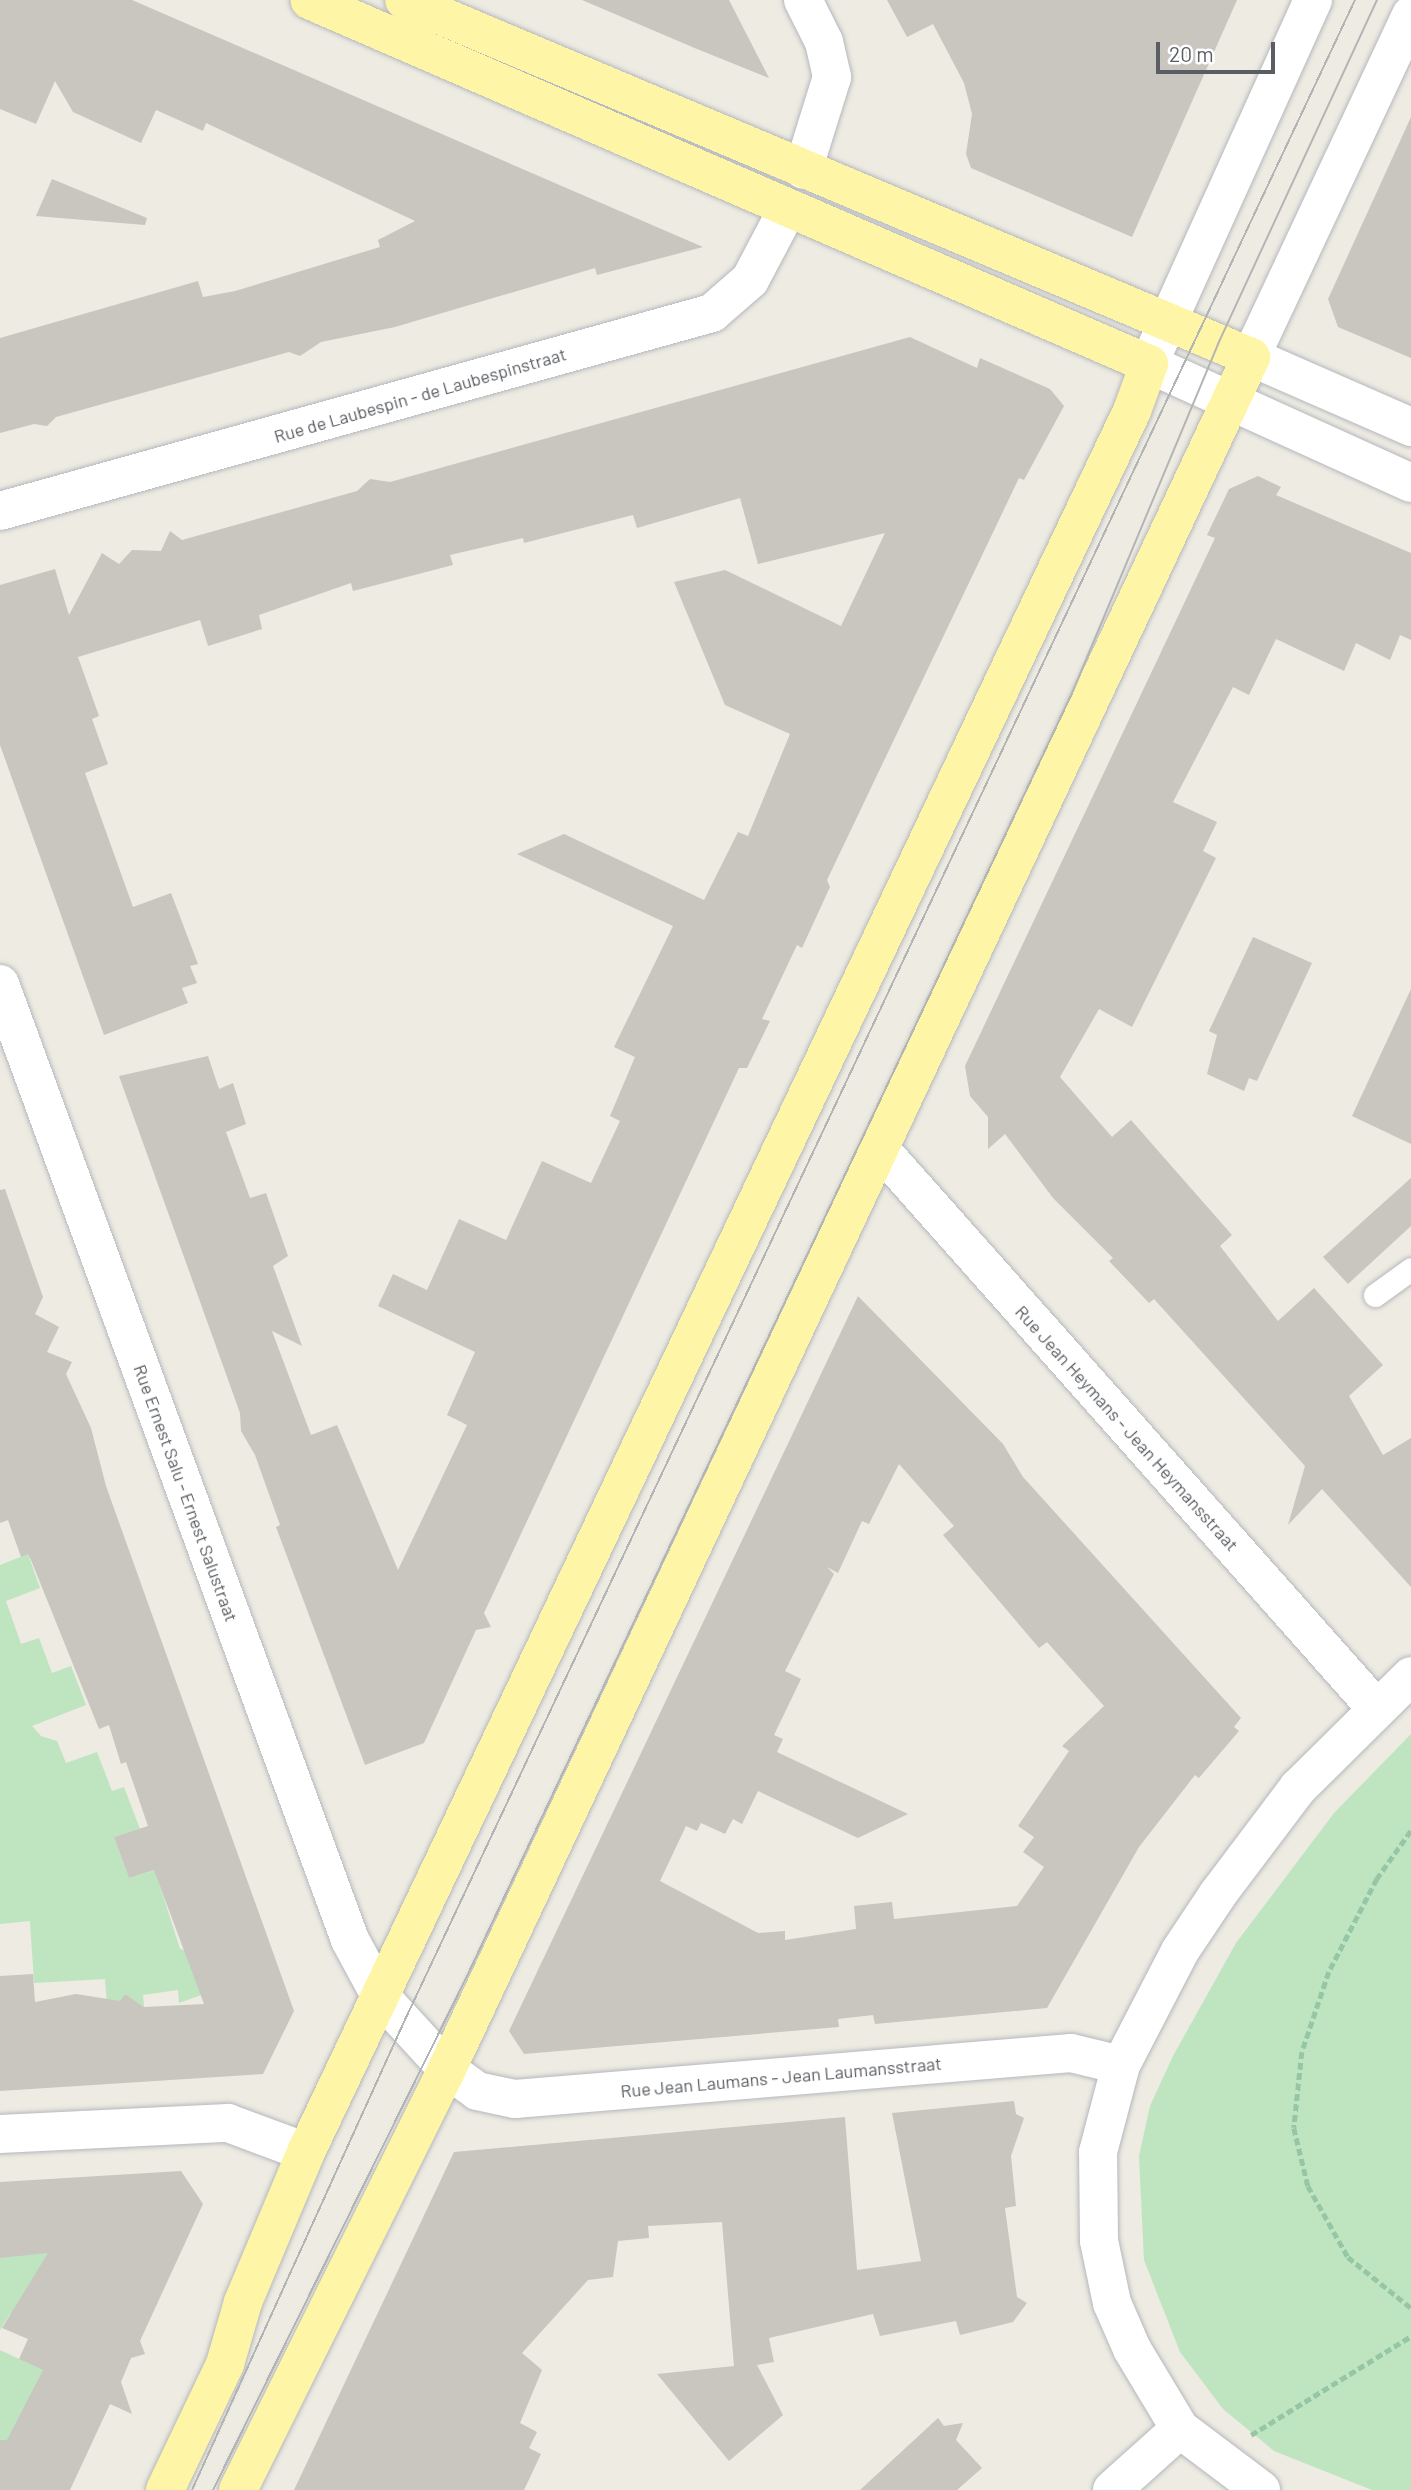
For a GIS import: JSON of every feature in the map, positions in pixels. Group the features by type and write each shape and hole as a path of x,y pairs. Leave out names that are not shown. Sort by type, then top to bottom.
{"main road":[{"path":"165,2490 225,2364 243,2301 306,2152 1132,411 1149,364 309,0"},
{"path":"238,2490 447,2069 1251,357 404,0"}],"street":[{"path":"803,0 824,42 832,77 803,170"},
{"path":"1313,0 1149,364 1411,483"},
{"path":"1411,15 1251,357 1411,427"},
{"name":"Rue de Laubespin - de Laubespinstraat","path":"0,511 712,313 750,280 788,208"},
{"name":"Rue Ernest Salu - Ernest Salustraat","path":"0,984 12,1057 350,1940 381,1997 447,2069"},
{"name":"Rue Jean Heymans - Jean Heymansstraat","path":"880,1149 1375,1707"},
{"path":"1261,2490 1180,2429 1132,2349 1112,2303 1099,2241 1098,2152 1121,2066 1180,1951 1218,1894 1298,1788 1375,1707 1411,1676"},
{"name":"Rue Jean Laumans - Jean Laumansstraat","path":"447,2069 477,2091 515,2099 1071,2053 1121,2066"},
{"path":"0,2134 217,2122 246,2127 306,2152"},
{"path":"1112,2490 1180,2429"}],"lane":[{"path":"1375,1295 1411,1269"}],"path":[{"path":"1411,1831 1377,1879 1329,1972 1302,2052 1294,2128 1308,2186 1348,2257 1411,2308"},
{"path":"1244,2438 1292,2414 1411,2336"}],"green space":[{"path":"28,1554 40,1588 6,1601 21,1644 39,1638 52,1673 71,1666 86,1705 32,1726 41,1736 57,1741 66,1763 97,1752 112,1791 124,1787 140,1829 114,1837 129,1878 155,1870 180,1949 191,1952 207,1993 179,2003 178,1990 143,1995 144,2007 125,1994 108,2018 105,1979 34,1983 30,1921 0,1924 0,1565"},
{"path":"1411,1734 1411,2490 1372,2490 1274,2451 1223,2409 1180,2352 1144,2260 1139,2156 1150,2106 1173,2056 1236,1943 1334,1813"},
{"path":"59,2233 18,2318 10,2314 0,2330 0,2258"},
{"path":"0,2350 43,2370 15,2440 0,2440"}],"building":[{"path":"0,0 132,0 703,247 597,275 595,268 395,327 321,342 300,356 289,352 56,417 47,426 34,424 0,433 0,338 198,281 203,297 235,291 380,247 378,240 415,221 206,123 203,131 156,110 141,143 73,112 55,81 36,124 0,109"},
{"path":"582,0 729,0 769,78 697,49"},
{"path":"887,0 1237,0 1132,237 971,168 966,154 972,114 964,83 933,24 907,37"},
{"path":"1411,117 1411,358 1338,327 1328,299"},
{"path":"52,179 147,218 145,225 36,216"},
{"path":"910,337 977,368 980,358 1050,389 1064,406 1024,480 1019,478 827,880 830,887 802,948 797,945 762,1019 770,1021 747,1068 739,1068 484,1613 491,1627 476,1630 424,1743 365,1765 276,1527 280,1525 255,1455 241,1431 240,1413 119,1076 208,1056 219,1089 233,1083 246,1124 226,1132 250,1198 266,1193 288,1256 273,1266 302,1346 272,1331 311,1435 337,1425 398,1570 467,1425 447,1415 475,1352 378,1306 393,1274 427,1290 459,1219 506,1240 542,1161 591,1183 620,1121 610,1116 635,1057 614,1047 673,926 517,854 564,834 704,900 738,832 748,836 790,734 725,705 674,582 725,570 841,626 885,533 758,564 740,498 637,528 633,515 524,543 523,538 450,555 453,565 353,591 351,583 259,615 262,629 208,646 200,620 78,657 99,716 92,719 108,764 85,773 133,907 171,893 198,964 190,966 197,983 182,988 188,1003 104,1035 0,745 0,585 55,569 69,615 102,553 119,564 132,550 161,551 170,531 182,540 357,491 370,479 390,482"},
{"path":"1258,476 1281,487 1276,495 1411,553 1411,640 1400,635 1390,660 1356,643 1344,671 1276,639 1249,695 1233,687 1173,802 1217,822 1203,851 1216,858 1132,1027 1099,1009 1060,1077 1112,1137 1131,1120 1232,1235 1220,1246 1278,1321 1314,1288 1383,1365 1349,1396 1383,1455 1411,1438 1411,1587 1322,1489 1288,1525 1305,1466 1154,1299 1149,1303 1109,1261 1113,1258 1053,1198 1005,1134 988,1149 988,1117 970,1096 965,1066 1215,538 1207,535 1229,489"},
{"path":"1253,937 1312,963 1257,1081 1249,1078 1244,1091 1207,1074 1217,1035 1209,1031"},
{"path":"1411,989 1411,1144 1352,1116"},
{"path":"1411,1178 1411,1226 1348,1284 1323,1257"},
{"path":"5,1189 43,1297 35,1314 59,1327 47,1352 72,1362 66,1374 91,1428 106,1486 294,2011 263,2074 0,2091 0,1976 33,1974 35,2002 76,1994 120,2001 125,1994 144,2007 204,2004 154,1870 129,1878 114,1837 148,1826 126,1762 121,1764 109,1725 99,1729 28,1554 21,1557 8,1520 0,1523 0,1190"},
{"path":"858,1296 1003,1444 1023,1477 1241,1718 1234,1727 1239,1731 1199,1778 1195,1775 1139,1847 1047,2008 875,2024 873,2015 838,2019 839,2027 524,2054 509,2031","holes":["899,1464 954,1526 943,1535 1039,1648 1047,1642 1104,1706 1062,1746 1069,1751 1018,1826 1034,1837 1023,1852 1044,1867 1017,1906 894,1919 892,1902 854,1906 856,1929 785,1940 785,1931 758,1933 660,1881 686,1826 697,1831 701,1823 725,1834 733,1819 742,1824 758,1791 858,1838 908,1814 777,1752 783,1739 774,1735 801,1679 785,1671 834,1574 827,1567 838,1573 862,1521 869,1524"]},
{"path":"1014,2101 1016,2114 1024,2118 1011,2156 1016,2206 1005,2208 1017,2297 1027,2303 1013,2322 960,2335 956,2321 880,2336 873,2314 769,2338 774,2362 757,2365 783,2415 729,2461 657,2374 734,2366 722,2222 648,2226 649,2238 618,2241 613,2277 588,2280 522,2353 542,2370 520,2423 537,2432 529,2448 541,2454 524,2490 294,2490 454,2152 845,2117 857,2270 921,2261 892,2113"},
{"path":"181,2171 203,2204 140,2341 145,2354 131,2358 121,2382 132,2414 110,2404 70,2490 0,2490 0,2440 7,2440 43,2370 19,2359 28,2339 2,2328 48,2253 0,2258 0,2182"},
{"path":"938,2418 944,2426 963,2423 956,2440 982,2468 957,2490 860,2490"}],"tram line":[{"path":"192,2490 403,2024 1355,0"},
{"path":"213,2490 468,1974 1073,691 1218,344 1377,0"}]}
